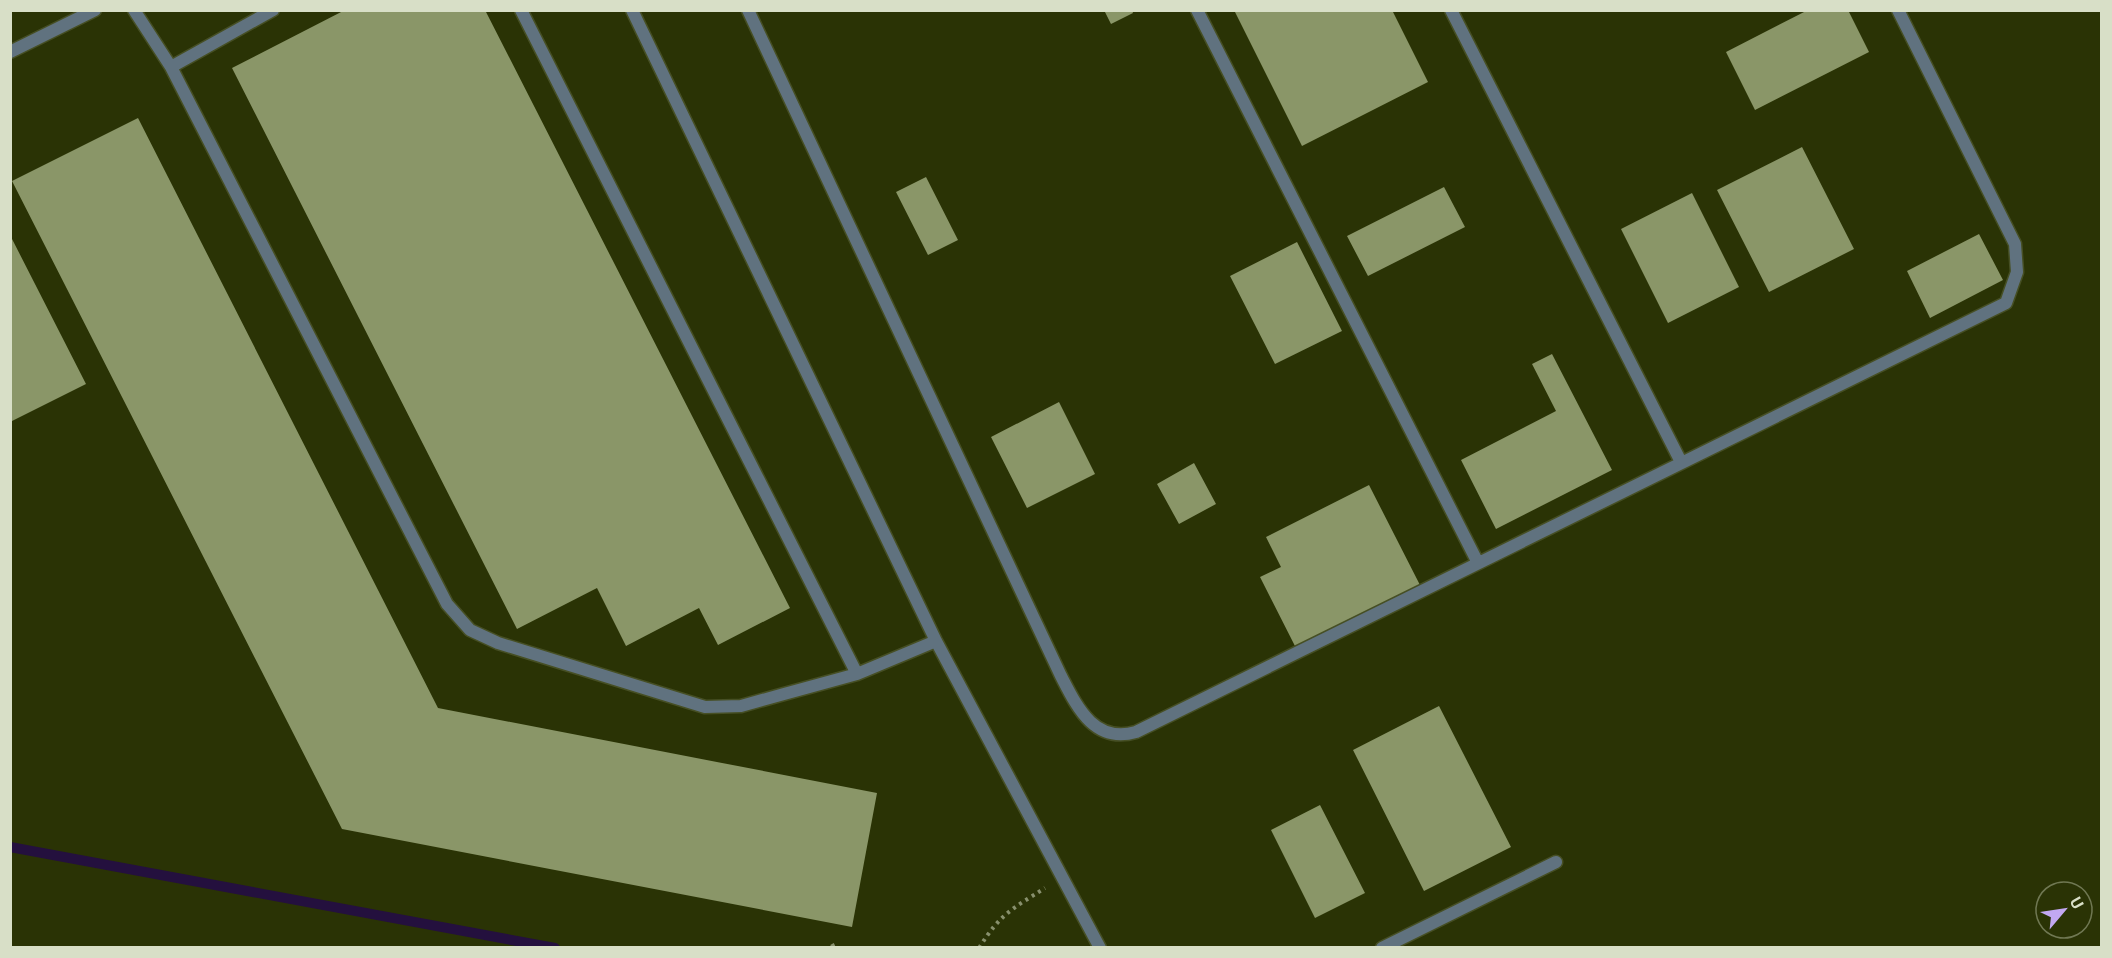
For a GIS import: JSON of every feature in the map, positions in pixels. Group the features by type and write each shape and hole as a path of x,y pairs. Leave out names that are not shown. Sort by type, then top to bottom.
{"lane":[{"path":"10,52 95,10"},
{"path":"134,10 171,67 447,604 470,630 498,643 705,707 741,706 857,674 936,641"},
{"path":"171,67 273,10"},
{"path":"521,10 857,674"},
{"path":"632,10 936,641 1100,948"},
{"path":"748,10 1061,676 1071,695 1095,727 1110,734 1122,736 1136,732 2006,303 2017,272 2014,244 1898,10"},
{"path":"1197,10 1478,563"},
{"path":"1451,10 1681,462"},
{"path":"1382,948 1556,862"}],"path":[{"path":"979,948 994,924 1010,908 1028,899"}],"building":[{"path":"345,10 485,10 790,608 718,645 699,608 626,646 597,588 517,629 232,68"},
{"path":"1104,10 1132,10 1133,13 1111,24"},
{"path":"1234,10 1392,10 1428,82 1302,146"},
{"path":"1808,10 1848,10 1869,52 1755,110 1726,52"},
{"path":"138,118 438,708 877,793 852,927 342,829 12,181"},
{"path":"1802,147 1854,249 1769,292 1717,190"},
{"path":"926,177 958,240 928,255 896,192"},
{"path":"1444,187 1465,227 1368,276 1347,236"},
{"path":"1692,193 1739,287 1668,323 1621,229"},
{"path":"1979,234 2003,280 1930,318 1907,271"},
{"path":"10,235 86,384 10,422"},
{"path":"1297,242 1342,331 1275,364 1230,276"},
{"path":"1552,354 1612,470 1496,529 1461,460 1556,411 1532,364"},
{"path":"1059,402 1095,474 1027,508 991,437"},
{"path":"1194,463 1216,504 1179,524 1157,484"},
{"path":"1369,485 1421,587 1297,650 1260,577 1281,567 1266,537"},
{"path":"1439,706 1511,847 1424,891 1353,750"},
{"path":"1320,805 1365,893 1315,918 1271,830"}],"waterway":[{"path":"10,847 555,948"}]}
